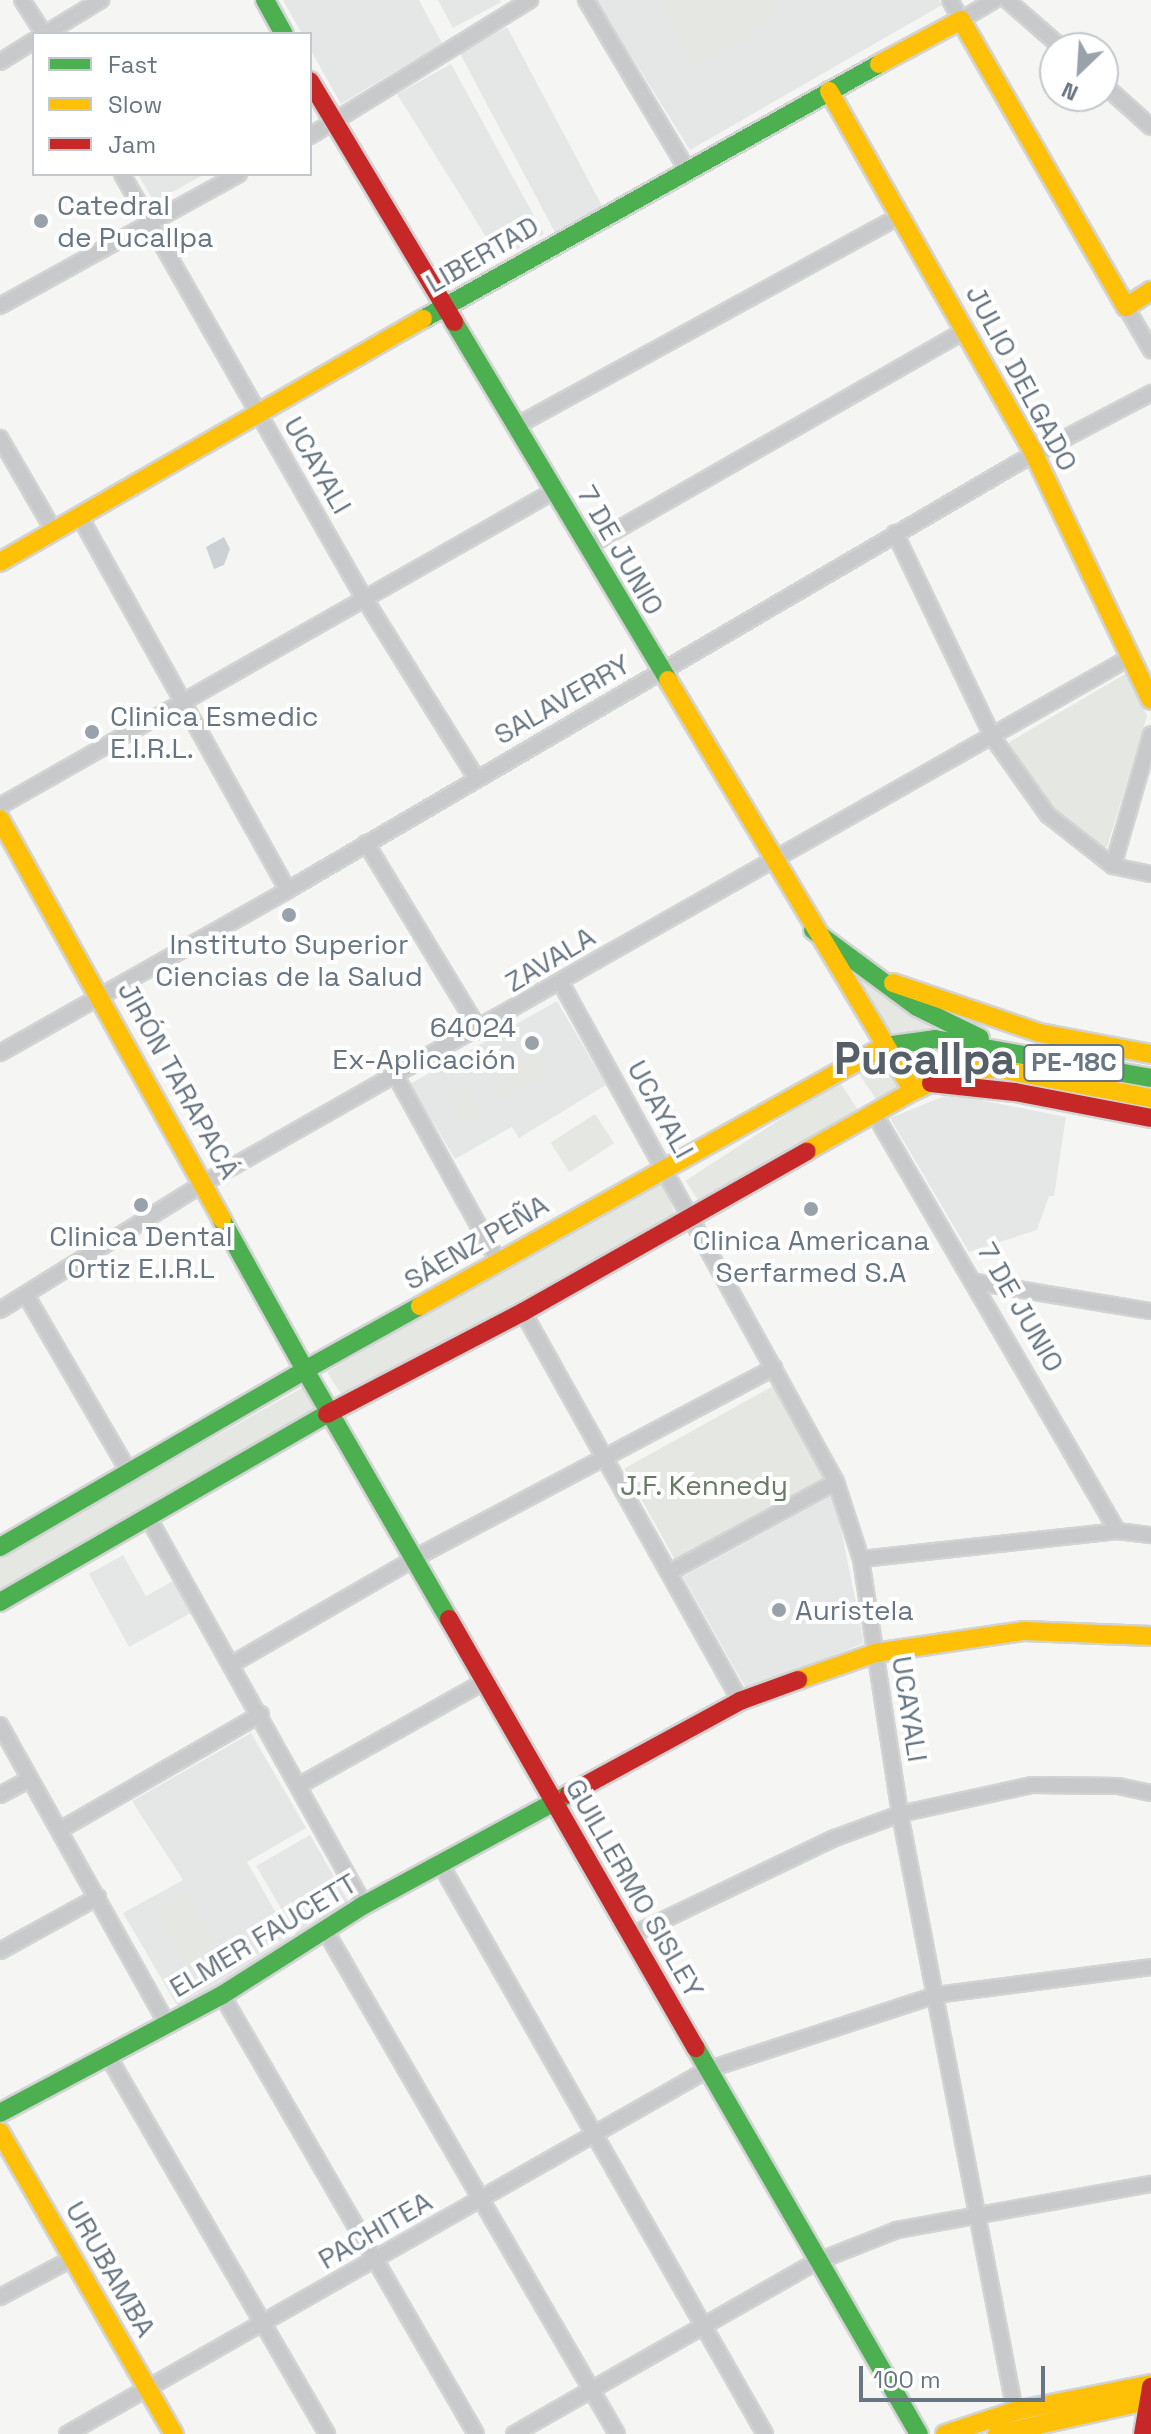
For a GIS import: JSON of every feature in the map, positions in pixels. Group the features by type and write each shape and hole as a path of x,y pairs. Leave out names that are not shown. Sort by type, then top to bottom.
{"main road":[{"path":"265,0 283,32"},
{"path":"961,20 1126,307 1151,291"},
{"name":"LIBERTAD","path":"0,562 686,168 961,20"},
{"name":"7 DE JUNIO","path":"312,85 773,857 813,930 913,1091"},
{"name":"JULIO DELGADO","path":"829,91 1034,454 1151,700"},
{"name":"JIRÓN TARAPACÁ","path":"0,819 305,1370"},
{"path":"813,930 917,1007 997,1048"},
{"path":"877,977 1040,1033 1151,1054"},
{"name":"SÁENZ PEÑA","path":"0,1547 305,1370 885,1046 935,1039 997,1048"},
{"name":"PE-18C","path":"997,1048 1151,1078"},
{"name":"PE-18C","path":"913,1091 958,1070 999,1069 1151,1098"},
{"path":"931,1083 1151,1118"},
{"path":"0,1602 327,1414 523,1312 913,1091"},
{"name":"GUILLERMO SISLEY","path":"305,1370 327,1414 415,1559 816,2262 919,2434"},
{"name":"ELMER FAUCETT","path":"0,2113 222,1995 364,1905 740,1701 875,1653 1024,1631 1151,1636"},
{"name":"URUBAMBA","path":"0,2132 174,2434"},
{"path":"945,2434 1015,2411 1150,2393"},
{"path":"997,2434 1150,2393"},
{"path":"1143,2434 1150,2393"}],"street":[{"path":"22,0 43,32"},
{"path":"47,32 101,0"},
{"path":"312,135 530,0"},
{"path":"586,0 686,168"},
{"path":"950,0 961,20"},
{"name":"LIBERTAD","path":"961,20 994,0"},
{"path":"1007,0 1044,32"},
{"path":"0,62 32,42"},
{"path":"1119,98 1151,127"},
{"name":"UCAYALI","path":"123,176 366,601 476,778"},
{"path":"0,306 235,176"},
{"path":"516,426 899,216"},
{"path":"1126,307 1151,350"},
{"path":"587,547 966,330"},
{"name":"SALAVERRY","path":"0,1053 288,890 895,533 1034,454 1151,393"},
{"path":"0,438 54,531"},
{"path":"0,806 366,601 554,491"},
{"path":"80,517 288,890"},
{"path":"895,533 993,738 1048,815 1113,866 1151,874"},
{"name":"ZAVALA","path":"0,1310 204,1183 480,1031 773,857 993,738 1129,658"},
{"path":"1113,866 1151,734"},
{"path":"366,843 480,1031"},
{"name":"UCAYALI","path":"561,983 836,1482 861,1559 900,1814 1015,2411"},
{"path":"397,1078 498,1261"},
{"name":"7 DE JUNIO","path":"874,1113 1117,1531"},
{"path":"975,1282 1151,1311"},
{"path":"26,1295 129,1472"},
{"path":"523,1312 740,1701"},
{"path":"232,1664 415,1559 774,1368"},
{"path":"670,1572 836,1482"},
{"path":"148,1517 261,1714 364,1905"},
{"path":"861,1559 1117,1531 1151,1535"},
{"path":"300,1785 485,1681"},
{"path":"60,1830 261,1714"},
{"path":"0,1725 168,2025"},
{"path":"0,1795 30,1779"},
{"path":"630,1936 835,1838 900,1814 1032,1785 1118,1786 1151,1793"},
{"path":"441,1865 765,2434"},
{"path":"0,1951 98,1897"},
{"path":"325,1930 483,2197 617,2434"},
{"name":"PACHITEA","path":"67,2434 707,2070 936,1995 1151,1967"},
{"path":"222,1995 373,2262 476,2434"},
{"path":"108,2056 327,2434"},
{"path":"514,2434 591,2388 705,2329 816,2262 897,2230 977,2213 1151,2184"},
{"path":"0,2297 73,2258"}],"shaded area":[{"path":"283,0 419,0 442,43 341,104 312,53 312,32 301,32"},
{"path":"438,0 500,0 501,2 453,28"},
{"path":"596,0 939,0 942,5 690,150"},
{"path":"507,27 602,206 555,232 459,52"},
{"path":"451,64 544,234 500,259 397,94"},
{"path":"139,176 201,176 154,202"},
{"path":"224,537 230,549 224,565 214,569 206,547"},
{"name":"64024 Ex-Aplicación","path":"557,1001 606,1085 519,1138 512,1127 455,1159 410,1084"},
{"path":"950,1094 1066,1117 1054,1196 1049,1196 1037,1230 969,1252 890,1118"},
{"name":"Auristela","path":"834,1494 864,1643 747,1690 683,1577"},
{"path":"123,1555 146,1596 173,1581 191,1613 129,1647 89,1574"},
{"path":"251,1733 306,1828 247,1862 292,1941 178,2007 123,1913 183,1880 132,1801"},
{"path":"310,1835 352,1909 299,1940 256,1866"}],"green space":[{"path":"669,0 774,0 780,12 696,67 658,6"},
{"path":"1127,673 1147,716 1107,847 1096,847 1058,815 1008,743"},
{"path":"854,976 944,1029 891,1040"},
{"path":"957,1049 916,1081 895,1051"},
{"path":"540,1051 551,1073 506,1096 495,1074"},
{"path":"886,1064 902,1089 878,1102 859,1074"},
{"path":"839,1081 859,1112 706,1212 686,1181"},
{"path":"467,1086 485,1117 468,1127 450,1096"},
{"path":"595,1114 614,1143 570,1172 551,1143"},
{"path":"662,1178 675,1214 343,1397 327,1372"},
{"path":"309,1384 322,1406 0,1590 0,1557"},
{"name":"J.F. Kennedy","path":"773,1386 825,1480 677,1563 624,1468"},
{"path":"183,1894 216,1944 186,1963 154,1913"}],"traffic: fast":[{"path":"265,0 283,32"},
{"path":"423,319 879,64"},
{"path":"454,322 668,680"},
{"path":"813,930 917,1007 980,1038"},
{"path":"885,1046 935,1039 1151,1078"},
{"path":"0,1547 305,1370 222,1220"},
{"path":"420,1306 305,1370 449,1619"},
{"path":"0,1602 327,1414"},
{"path":"0,2113 222,1995 364,1905 569,1794"},
{"path":"696,2048 919,2434"}],"traffic: slow":[{"path":"879,64 961,20 1126,307 1151,291"},
{"path":"829,91 1034,454 1151,700"},
{"path":"0,562 423,319"},
{"path":"668,680 913,1091"},
{"path":"0,819 222,1220"},
{"path":"893,983 1040,1033 1151,1054"},
{"path":"420,1306 885,1046"},
{"path":"913,1091 958,1070 999,1069 1151,1098"},
{"path":"807,1151 913,1091"},
{"path":"798,1680 875,1653 1024,1631 1151,1636"},
{"path":"0,2132 174,2434"},
{"path":"945,2434 1015,2411 1151,2384"},
{"path":"997,2434 1151,2400"}],"traffic: jam":[{"path":"312,84 454,322"},
{"path":"931,1083 1015,1092 1151,1118"},
{"path":"327,1414 523,1312 807,1151"},
{"path":"449,1619 696,2048"},
{"path":"569,1794 740,1701 798,1680"},
{"path":"1143,2434 1151,2387"}],"place":[{"name":"Catedral de Pucallpa","path":"41,221"},
{"name":"Clinica Esmedic E.I.R.L.","path":"92,732"},
{"name":"Instituto Superior Ciencias de la Salud","path":"289,915"},
{"name":"64024 Ex-Aplicación","path":"532,1043"},
{"name":"Clinica Dental Ortiz E.I.R.L","path":"141,1205"},
{"name":"Clinica Americana Serfarmed S.A","path":"811,1209"},
{"name":"Auristela","path":"779,1610"}],"district":[{"name":"Pucallpa","path":"925,1059"}]}
